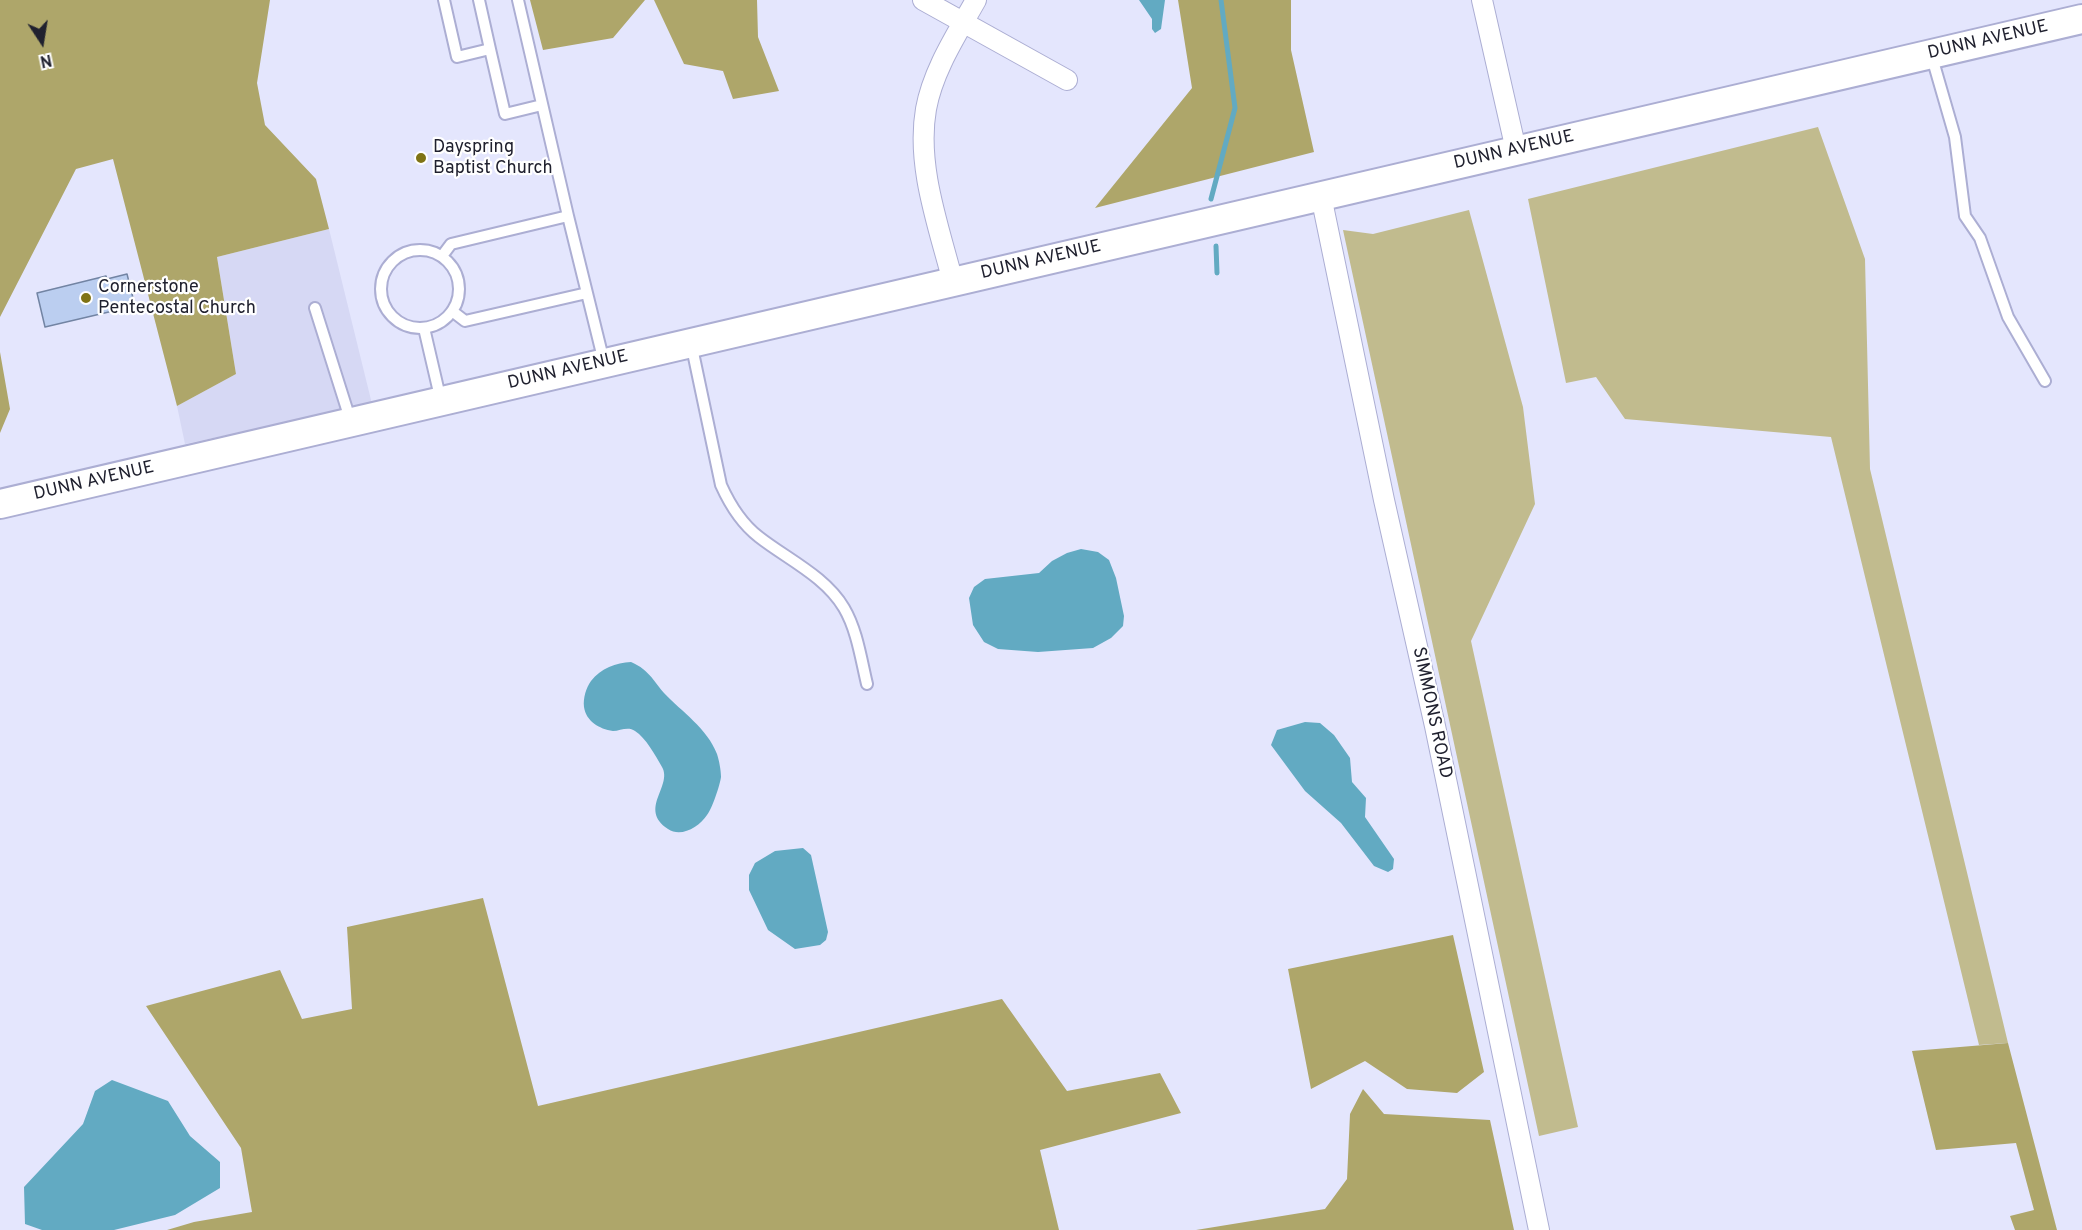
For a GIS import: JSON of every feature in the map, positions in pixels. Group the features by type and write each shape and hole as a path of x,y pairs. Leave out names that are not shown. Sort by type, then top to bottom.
{"main road":[{"name":"DUNN AVENUE","path":"0,504 2082,19"}],"street":[{"path":"923,0 1067,80"},
{"path":"952,282 927,177 924,142 926,108 938,70 976,0"},
{"path":"1482,0 1516,150"},
{"name":"SIMMONS ROAD","path":"1321,196 1384,500 1435,726 1539,1230"}],"lane":[{"path":"444,0 457,57 490,49"},
{"path":"479,0 505,114 542,105"},
{"path":"518,0 604,362"},
{"path":"1931,54 1955,137 1965,216 1980,238 2008,317 2045,381"},
{"path":"442,256 451,244 568,216"},
{"path":"416,250 429,250 442,256 457,275 458,300 452,311 444,320 424,328 408,327 397,321 387,312 380,286 391,261 402,254 416,250"},
{"path":"452,311 465,321 587,293"},
{"path":"315,308 351,423"},
{"path":"424,328 441,401"},
{"path":"691,342 721,485 731,507 757,536 829,589 845,609 857,640 867,684"}],"shaded area":[{"path":"0,0 270,0 257,83 265,125 316,179 329,229 217,257 236,374 177,406 113,159 76,169 0,317"},
{"path":"530,0 645,0 613,38 543,50"},
{"path":"654,0 757,0 758,37 779,91 733,99 723,71 684,64"},
{"path":"1178,0 1291,0 1291,50 1314,152 1095,208 1192,88"},
{"path":"1818,127 1865,259 1870,469 2008,1043 1979,1045 1831,437 1625,419 1596,377 1566,383 1528,199"},
{"path":"1469,210 1523,407 1535,504 1471,641 1578,1127 1539,1136 1343,230 1373,234"},
{"path":"329,229 372,404 185,444 177,406 236,374 217,257"},
{"path":"0,352 10,409 0,433"},
{"path":"483,898 538,1106 1002,999 1067,1091 1160,1073 1181,1113 1040,1150 1059,1230 167,1230 194,1222 252,1212 241,1148 146,1006 280,970 302,1019 352,1009 347,927"},
{"path":"1453,935 1484,1072 1457,1093 1407,1089 1365,1061 1311,1089 1288,969"},
{"path":"2008,1043 2057,1230 2015,1230 2010,1216 2034,1210 2016,1143 1936,1150 1912,1051"},
{"path":"1363,1089 1384,1114 1490,1120 1514,1230 1196,1230 1325,1209 1347,1179 1350,1114"}],"water":[{"path":"1139,0 1165,0 1161,29 1155,33 1152,29 1152,19"},
{"path":"1081,549 1098,552 1109,560 1116,578 1124,616 1123,626 1111,638 1093,648 1038,652 998,649 984,642 973,625 969,598 974,587 985,579 1039,573 1052,561"},
{"path":"631,662 646,671 664,693 701,728 717,754 721,777 711,808 699,824 684,832 668,829 656,814 664,774 647,742 632,730 613,731 598,726 585,712 585,693 595,676 609,667"},
{"path":"1305,722 1320,723 1334,735 1350,758 1352,782 1366,798 1365,817 1394,859 1393,869 1388,872 1374,866 1341,823 1305,791 1271,745 1277,730"},
{"path":"803,848 811,855 828,932 826,940 820,945 795,949 768,930 749,890 749,875 755,863 775,851"},
{"path":"112,1080 168,1101 190,1136 220,1162 220,1188 175,1215 114,1230 42,1230 25,1224 24,1187 83,1124 95,1091"}],"building":[{"name":"Cornerstone Pentecostal Church","path":"127,274 134,302 112,308 113,311 45,327 37,293 106,276 107,279"}],"waterway":[{"path":"1211,199 1235,108 1221,0"},
{"path":"1216,246 1217,273"}],"place":[{"name":"Dayspring Baptist Church","path":"421,158"},
{"name":"Cornerstone Pentecostal Church","path":"86,298"}]}
